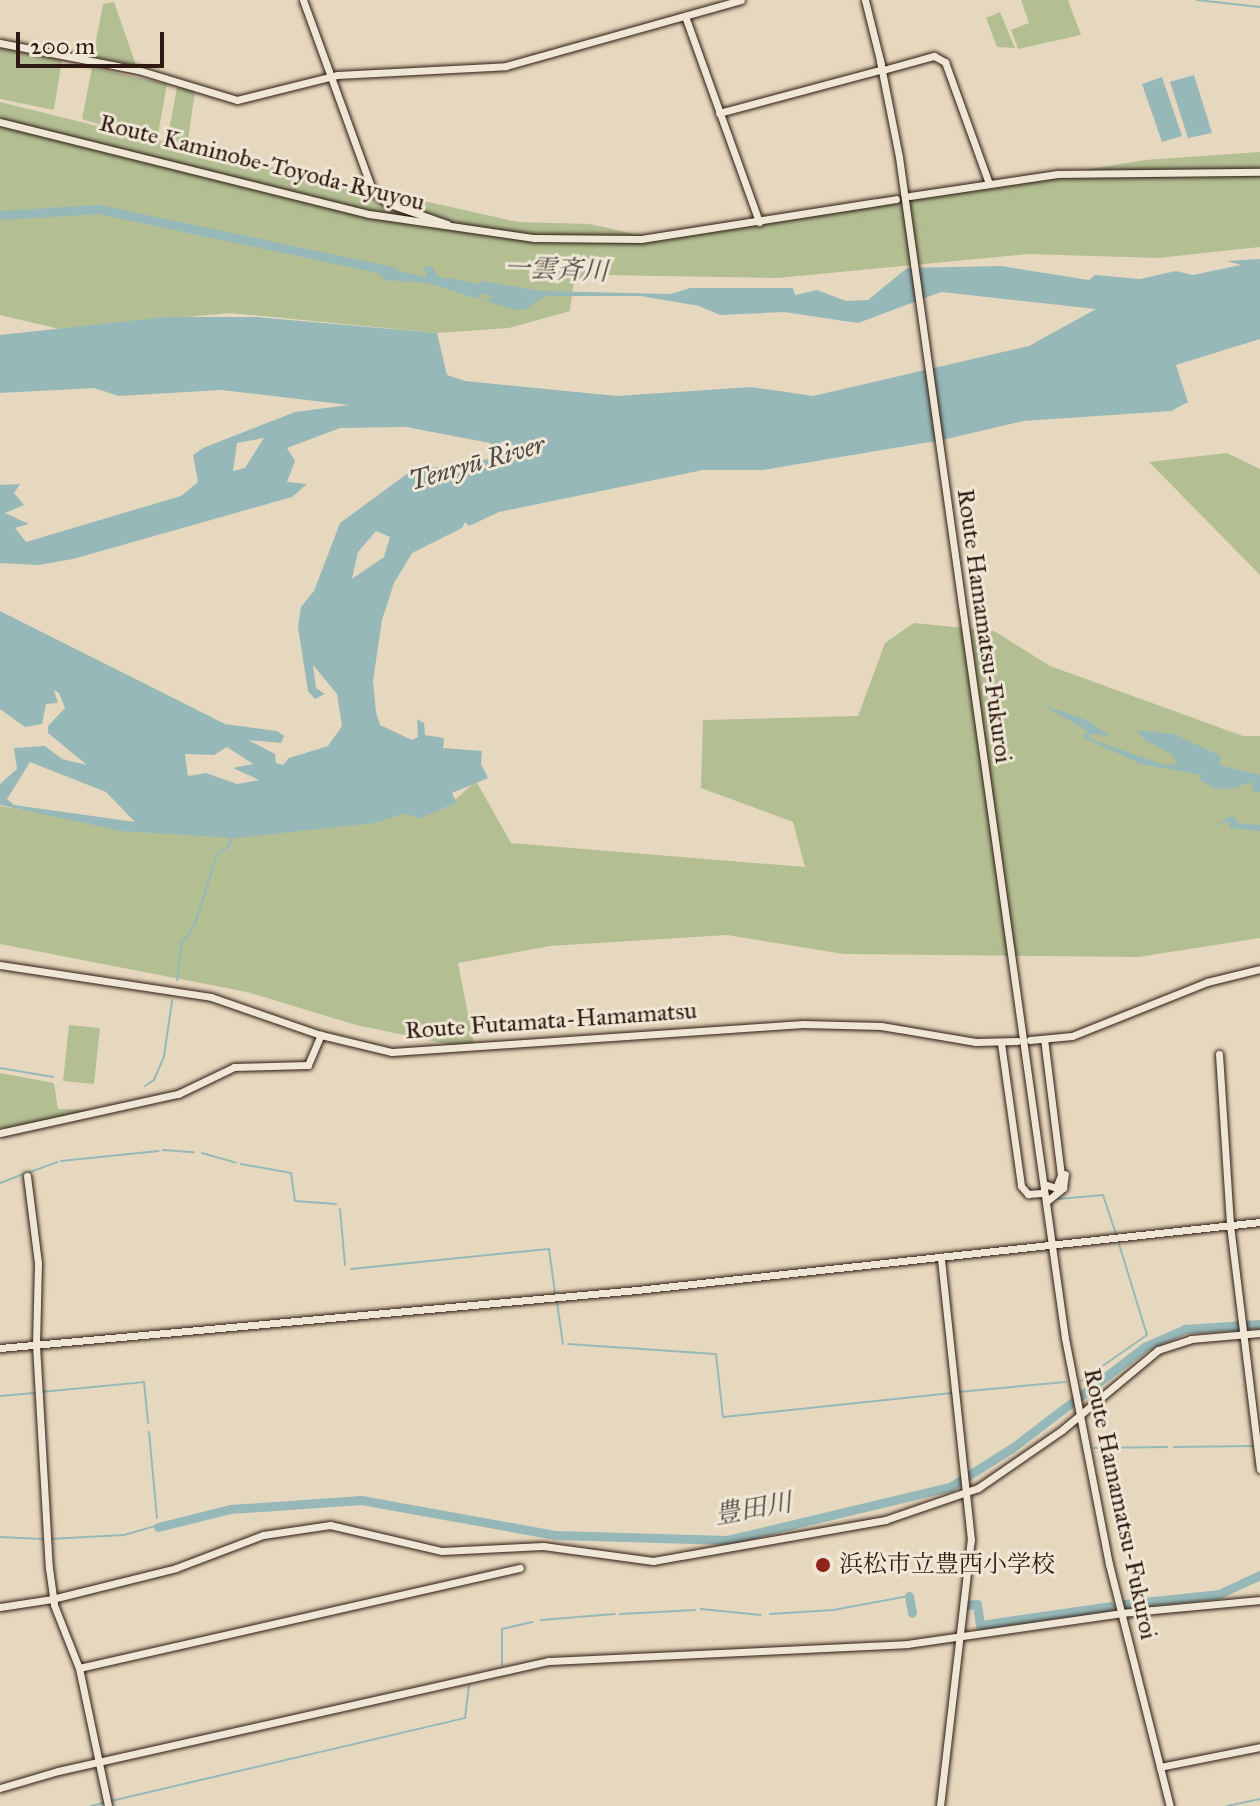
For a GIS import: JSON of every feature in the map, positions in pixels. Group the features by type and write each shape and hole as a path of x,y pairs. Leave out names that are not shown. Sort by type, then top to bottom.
{"street":[{"path":"303,0 377,197 457,229"},
{"path":"0,43 138,70 237,100 331,76 506,66 741,0"},
{"name":"Route Hamamatsu-Fukuroi","path":"865,0 881,67 909,227 1051,1246 1076,1395 1121,1613 1170,1806"},
{"path":"685,16 759,222"},
{"path":"719,113 881,67 934,56 945,62 988,181"},
{"name":"Route Kaminobe-Toyoda-Ryuyou","path":"0,122 298,198 457,229 628,240 896,199"},
{"path":"910,196 988,181 1057,174 1260,172"},
{"name":"Route Futamata-Hamamatsu","path":"0,965 211,997 321,1035 380,1050 421,1053 840,1023 1001,1043 1017,1041"},
{"path":"1030,1040 1072,1036 1207,982 1260,969"},
{"path":"0,1133 178,1094 234,1067 308,1065 321,1035"},
{"path":"1044,1039 1065,1184 1046,1204"},
{"path":"1001,1043 1021,1186 1026,1193 1041,1193"},
{"path":"1219,1054 1230,1225 1260,1469"},
{"path":"1042,1181 1052,1188 1060,1184 1060,1156"},
{"path":"27,1176 38,1263 36,1345 52,1599 79,1668 108,1806"},
{"name":"Route Hamamatsu-Fukuroi","path":"1042,1181 1041,1193 1046,1204"},
{"path":"0,1348 257,1327 1260,1222"},
{"path":"940,1806 971,1540 941,1257"},
{"path":"0,1607 52,1599 176,1568 235,1543 330,1525 442,1551 543,1546 653,1561 885,1520 1008,1470 1158,1350 1242,1328 1260,1333"},
{"path":"79,1668 520,1568"},
{"path":"0,1788 58,1771 100,1765 473,1675 548,1661 907,1644 1121,1613 1260,1600"},
{"path":"1160,1767 1260,1747"}],"green space":[{"path":"1021,0 1068,0 1081,35 1018,49 1011,30 1029,23"},
{"path":"114,2 136,65 93,57 103,4"},
{"path":"1000,12 1015,48 997,47 986,18"},
{"path":"0,48 62,60 54,110 0,99"},
{"path":"92,68 167,84 157,140 179,145 167,141 177,87 195,91 187,148 518,222 590,224 661,240 1145,160 1260,152 1260,247 1158,258 1028,254 777,278 604,275 574,280 570,311 509,328 437,333 230,313 59,329 0,315 0,102 134,135 82,119"},
{"path":"1227,453 1260,469 1260,575 1149,462"},
{"path":"914,623 994,631 1050,666 1243,736 1260,736 1260,938 1138,957 844,954 727,935 550,946 458,963 475,1050 356,1025 247,992 0,944 0,806 155,832 446,808 476,781 511,843 805,867 793,822 701,788 703,720 858,716 885,643"},
{"path":"69,1025 100,1028 94,1084 63,1081"},
{"path":"0,1073 54,1083 58,1109 98,1110 0,1129"}],"water":[{"path":"1194,75 1212,133 1188,138 1170,82"},
{"path":"1162,77 1182,136 1162,142 1142,84"},
{"name":"Tenryū River","path":"1260,259 1260,339 1176,365 1188,402 1171,411 1023,421 942,440 763,470 703,470 499,512 469,526 465,522 462,528 412,553 394,583 382,620 373,681 376,712 380,725 412,740 418,737 417,719 424,723 425,735 444,738 443,748 482,751 481,764 488,778 452,793 457,803 418,819 406,813 375,823 236,838 121,831 0,805 0,784 17,769 14,748 45,746 62,759 87,765 48,733 48,726 65,708 59,693 54,690 58,703 46,704 42,724 25,727 0,709 0,611 225,724 277,731 284,736 281,743 248,740 275,754 276,763 283,765 289,758 328,746 342,726 337,694 313,665 316,688 325,694 315,699 308,691 298,627 301,607 314,591 340,523 411,471 532,452 501,441 502,453 490,443 406,427 340,428 287,448 295,461 287,482 307,484 292,497 73,559 39,565 0,563 0,485 20,484 14,493 24,505 5,513 29,524 15,528 26,542 181,496 198,482 193,455 203,448 295,412 349,405 221,390 119,396 94,388 0,393 0,335 166,317 256,317 437,333 447,375 465,381 617,396 751,387 813,396 1029,346 1096,309 941,292 858,323 784,312 720,315 699,306 641,296 545,296 524,310 515,310 484,300 493,298 483,292 477,299 429,283 385,280 377,272 388,269 427,277 424,267 431,266 438,276 471,290 482,281 541,291 671,294 690,288 793,288 795,295 817,290 846,301 868,300 907,268 1001,266 1089,280 1095,275 1140,279 1176,271 1193,275 1241,265 1227,261","holes":["264,438 245,468 233,471 237,443","376,531 390,537 384,557 352,579 358,552","227,747 253,764 233,768 259,780 237,784 206,773 188,776 185,754 214,755","30,762 106,792 135,822 14,805 7,799"]},
{"path":"1043,705 1087,720 1110,736 1090,734 1090,739 1164,765 1177,764 1173,755 1145,740 1137,730 1174,734 1221,756 1220,765 1260,775 1260,792 1252,791 1252,782 1230,789 1214,788 1198,779 1202,775 1141,764 1088,740 1082,736 1088,734 1084,729"},
{"path":"1232,815 1238,823 1260,825 1260,831 1230,828 1229,821 1215,826"}],"waterway":[{"path":"1197,0 1260,7"},
{"name":"一雲斉川","path":"0,215 98,209 393,271"},
{"name":"一雲斉川","path":"447,282 484,289"},
{"path":"177,980 182,942 194,927 217,855 229,846 232,836"},
{"path":"145,1086 154,1080 164,1056 172,1001"},
{"path":"0,1068 53,1077"},
{"path":"163,1150 194,1152"},
{"path":"61,1161 158,1151"},
{"path":"202,1153 236,1163"},
{"path":"30,1172 57,1162"},
{"path":"241,1164 291,1173 295,1201 336,1204"},
{"path":"0,1183 23,1174"},
{"path":"1058,1199 1103,1195 1116,1234"},
{"path":"340,1209 345,1265"},
{"path":"1081,1381 1147,1335 1119,1244"},
{"path":"351,1269 549,1249 555,1293"},
{"path":"557,1302 563,1344"},
{"name":"豊田川","path":"158,1527 230,1509 361,1500 556,1535 727,1540 950,1487 1012,1448 1146,1346 1185,1329 1260,1324"},
{"path":"568,1344 716,1354 723,1417 952,1393"},
{"path":"41,1392 144,1382 148,1423"},
{"path":"958,1392 1066,1382"},
{"path":"0,1396 35,1393"},
{"path":"149,1432 157,1518"},
{"path":"1174,1447 1253,1446"},
{"path":"1094,1448 1167,1447"},
{"path":"49,1539 124,1535 158,1525"},
{"path":"0,1537 43,1539"},
{"path":"1125,1604 1219,1594 1260,1575"},
{"path":"770,1614 833,1610 909,1596"},
{"path":"909,1596 912,1613"},
{"path":"966,1605 977,1604 980,1625 1110,1606"},
{"path":"701,1609 761,1615"},
{"path":"620,1614 695,1610"},
{"path":"1099,1611 1109,1610"},
{"path":"541,1620 615,1614"},
{"path":"502,1665 502,1629 532,1622"},
{"path":"111,1801 465,1718 469,1685"},
{"path":"1227,1806 1260,1799"},
{"path":"91,1806 103,1803"}],"place":[{"name":"浜松市立豊西小学校","path":"823,1565"}]}
